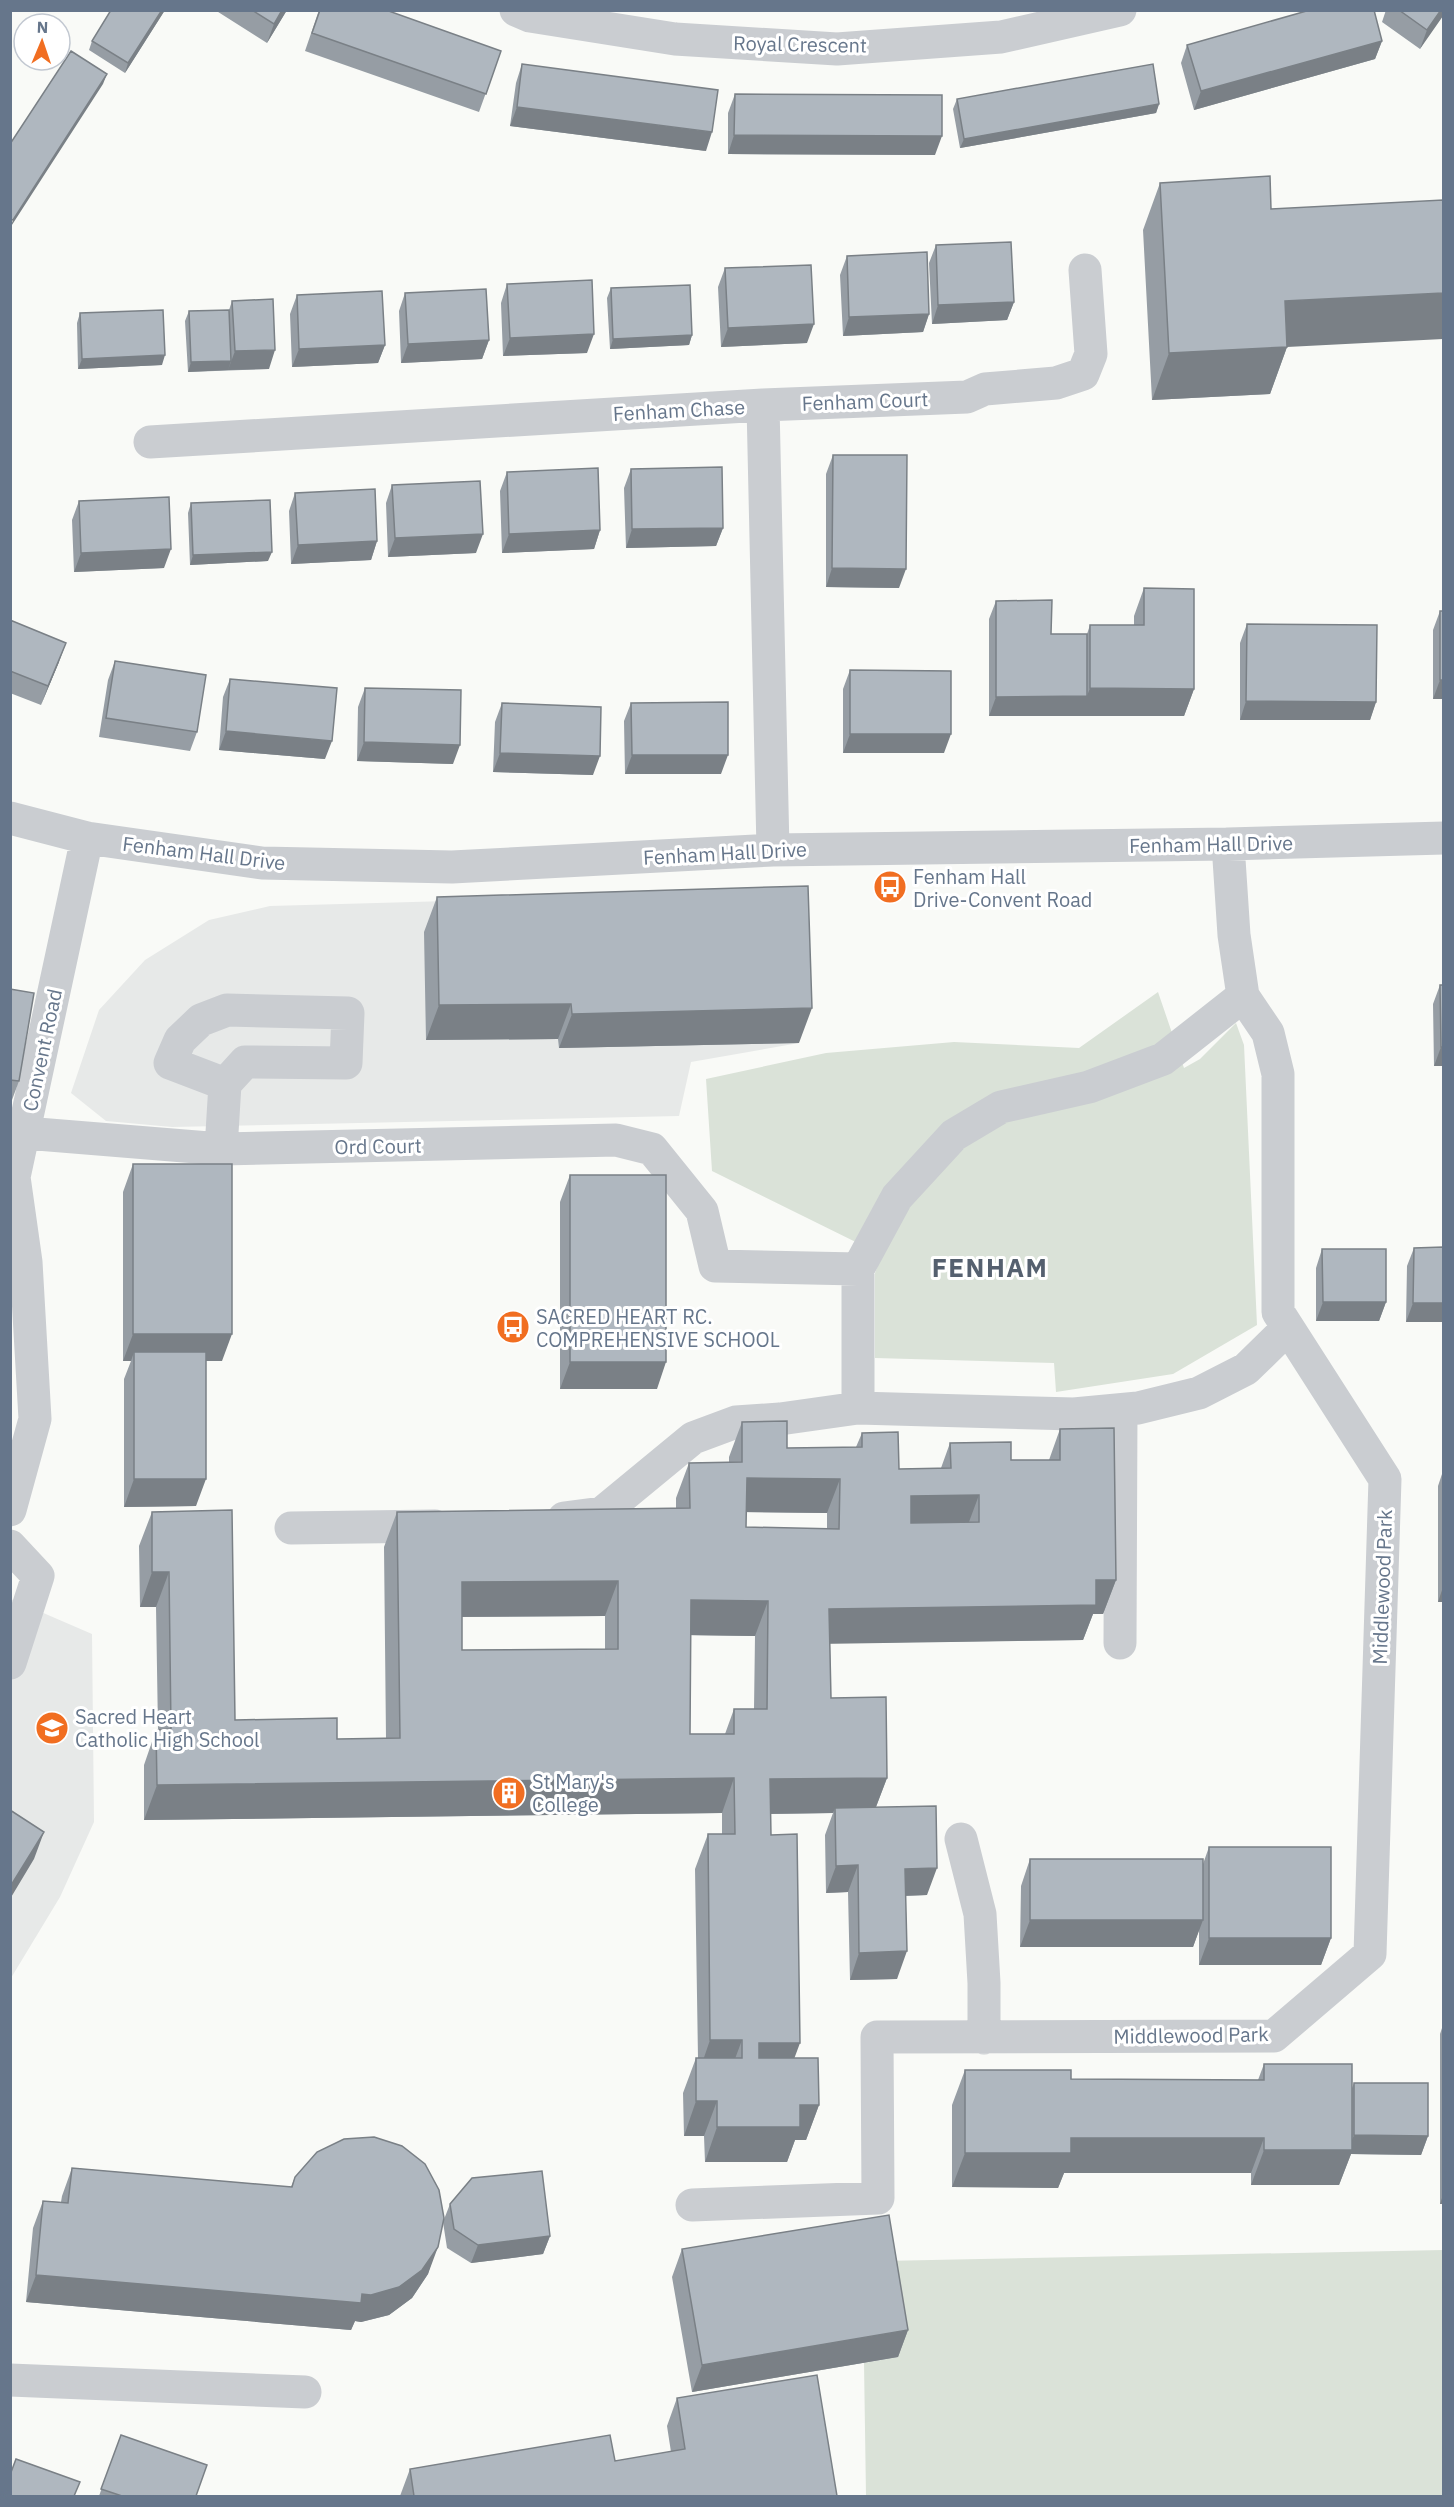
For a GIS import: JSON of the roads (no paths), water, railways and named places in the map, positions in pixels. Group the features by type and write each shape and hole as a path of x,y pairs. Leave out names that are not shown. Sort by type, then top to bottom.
{"street":[{"name":"Royal Crescent","path":"516,10 530,16 675,39 837,49 1001,37 1120,10"},
{"name":"Fenham Court","path":"764,405 967,398 985,389 1056,383 1083,374 1091,354 1085,270"},
{"name":"Fenham Chase","path":"150,442 764,405 772,850"},
{"name":"Fenham Hall Drive","path":"10,818 87,838 262,863 440,867 772,850 1228,844 1443,838"},
{"name":"Convent Road","path":"10,1510 36,1419 26,1262 12,1177 25,1133 87,838"},
{"name":"Middlewood Park","path":"692,2205 878,2198 877,2037 1274,2036 1370,1954 1385,1479 1278,1312 1278,1074 1268,1033 1243,996 1234,935 1228,844"},
{"path":"858,1408 858,1269 897,1197 954,1135 1001,1107 1089,1087 1163,1059 1243,996"},
{"path":"221,1149 225,1084 245,1062 346,1063 348,1013 226,1010 201,1020 180,1040 170,1063 225,1084"},
{"name":"Ord Court","path":"25,1133 221,1149 616,1140 652,1149 702,1211 715,1266 858,1269"},
{"path":"533,1523 602,1513 693,1438 736,1422 780,1419 858,1408 1074,1414 1138,1408 1198,1393 1246,1369 1288,1328"},
{"path":"1120,1644 1121,1410"},
{"path":"291,1528 464,1526"},
{"path":"10,1546 38,1576 10,1663"},
{"path":"962,1839 980,1914 984,2038"},
{"path":"10,2380 305,2392"}],"place":[{"name":"Fenham Hall Drive-Convent Road","path":"890,887"},
{"name":"SACRED HEART RC. COMPREHENSIVE SCHOOL","path":"513,1327"},
{"name":"Sacred Heart Catholic High School","path":"52,1728"},
{"name":"St Mary's College","path":"509,1793"}],"district":[{"name":"FENHAM","path":"990,1267"}]}
